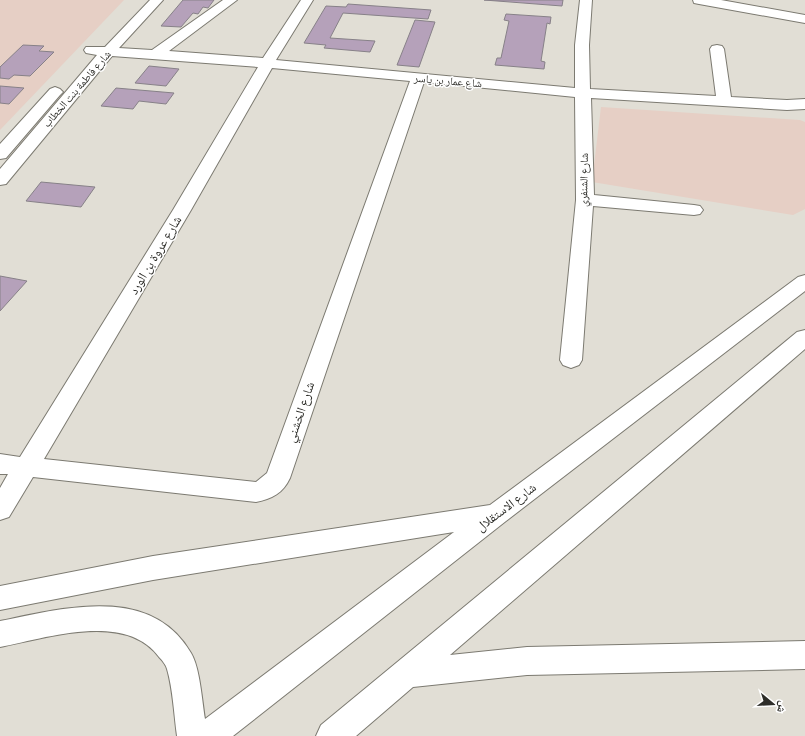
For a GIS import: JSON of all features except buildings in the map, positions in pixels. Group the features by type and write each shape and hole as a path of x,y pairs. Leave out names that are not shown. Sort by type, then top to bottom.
{"main road":[{"name":"شارع فاطمة بنت الخطاب","path":"0,154 91,50 139,0"},
{"name":"شارع فاطمة بنت الخطاب","path":"0,180 98,62 157,0"},
{"path":"155,54 231,0"},
{"name":"شارع عروة بن الورد","path":"0,510 182,210 267,63 307,0"},
{"name":"شارع الشنفري","path":"571,360 585,200 582,45 586,0"},
{"path":"699,0 758,5 805,19"},
{"path":"717,49 724,101"},
{"name":"شاع عمار بن ياسر","path":"91,50 267,63 584,93 787,105 805,104"},
{"name":"شارع الخشني","path":"0,464 256,492 272,486 278,478 418,78"},
{"path":"787,105 805,113"},
{"path":"585,200 694,210"},
{"name":"شارع الاستقلال","path":"208,736 497,514 805,281"},
{"path":"332,736 805,336"},
{"path":"0,598 153,568 497,514"},
{"path":"0,634 60,622 91,618 118,619 142,626 163,639 181,663 193,736"},
{"path":"408,673 527,661 805,655"}],"shaded area":[{"path":"0,0 124,0 0,130"},
{"path":"601,107 800,120 805,122 805,209 793,215 592,182"}]}
